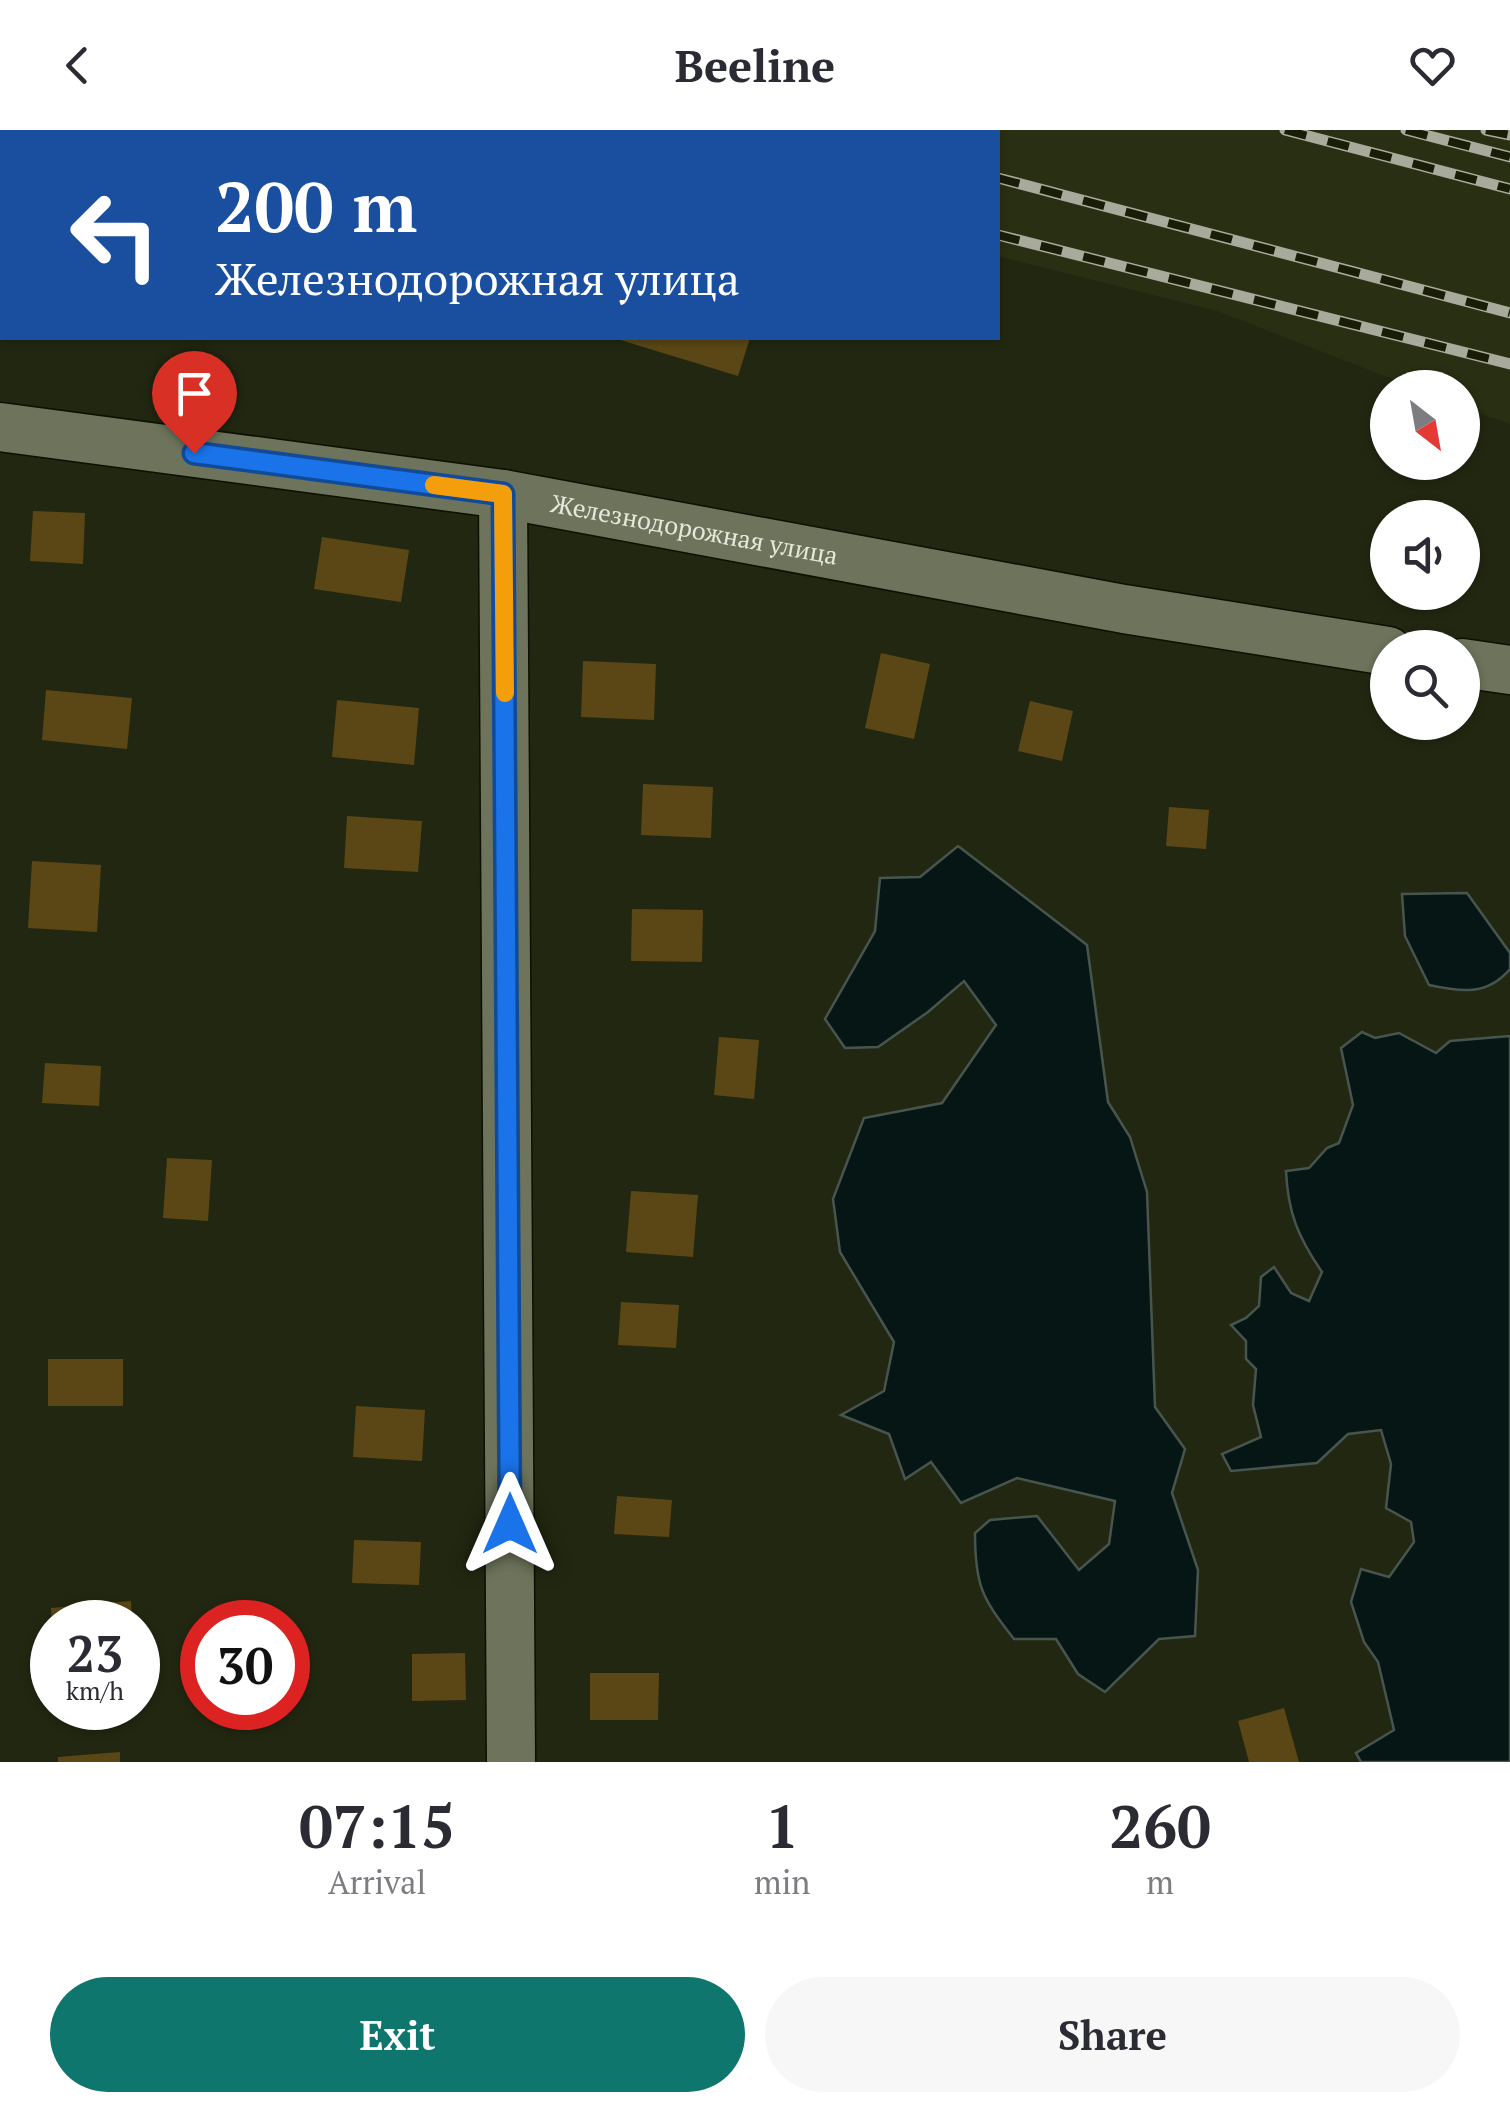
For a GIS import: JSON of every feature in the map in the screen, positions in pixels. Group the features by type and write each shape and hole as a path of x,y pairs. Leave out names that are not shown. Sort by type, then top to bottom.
{"street":[{"name":"Железнодорожная улица","path":"0,427 503,494 1124,609 1370,648"},
{"path":"503,494 512,1762"},
{"path":"1480,666 1510,670"}],"shaded area":[{"path":"1000,130 1510,130 1510,424 1480,413 1480,370 1370,370 1217,311 1000,257"},
{"path":"958,846 1087,945 1108,1102 1130,1137 1147,1192 1155,1407 1185,1449 1172,1493 1198,1570 1195,1636 1159,1639 1105,1692 1078,1674 1056,1639 1014,1639 982,1590 975,1533 990,1520 1037,1516 1079,1570 1109,1544 1115,1501 1017,1478 961,1503 931,1462 905,1479 889,1434 841,1415 884,1391 894,1342 840,1252 833,1199 864,1118 942,1103 996,1025 964,981 878,1047 845,1048 825,1019 875,931 880,878 920,877"},
{"path":"1467,893 1510,953 1510,969 1492,984 1473,990 1429,985 1405,936 1402,894"},
{"path":"1362,1032 1375,1038 1399,1033 1436,1053 1450,1041 1510,1036 1510,1762 1361,1762 1356,1753 1394,1730 1378,1662 1364,1642 1351,1602 1361,1569 1389,1577 1414,1542 1411,1522 1386,1508 1391,1464 1381,1430 1348,1434 1317,1463 1231,1471 1222,1454 1261,1437 1253,1405 1256,1369 1246,1359 1246,1341 1231,1325 1259,1306 1261,1277 1274,1267 1291,1293 1309,1301 1322,1272 1296,1224 1286,1171 1309,1168 1327,1148 1339,1143 1353,1105 1341,1048"}],"building":[{"path":"621,340 749,340 738,376"},
{"path":"33,511 85,513 83,564 30,561"},
{"path":"322,537 409,550 401,602 314,589"},
{"path":"881,653 930,664 914,739 865,728"},
{"path":"583,661 656,664 654,720 581,717"},
{"path":"46,690 132,698 127,749 42,740"},
{"path":"337,700 419,708 414,765 332,757"},
{"path":"1030,701 1073,711 1062,761 1018,751"},
{"path":"643,784 713,787 711,838 641,835"},
{"path":"1169,807 1209,810 1206,849 1166,846"},
{"path":"347,816 422,821 418,872 344,868"},
{"path":"32,861 101,865 97,932 28,928"},
{"path":"632,909 703,910 702,962 631,961"},
{"path":"719,1037 759,1040 754,1099 714,1095"},
{"path":"45,1063 101,1066 99,1106 42,1103"},
{"path":"167,1158 212,1160 208,1221 163,1218"},
{"path":"631,1191 698,1195 693,1257 626,1252"},
{"path":"621,1302 679,1305 676,1348 618,1345"},
{"path":"48,1359 123,1359 123,1406 48,1406"},
{"path":"356,1406 425,1410 422,1461 353,1457"},
{"path":"617,1496 672,1500 669,1537 614,1534"},
{"path":"354,1540 421,1542 419,1585 352,1583"},
{"path":"465,1653 466,1700 412,1701 412,1654"},
{"path":"590,1673 659,1673 658,1720 590,1720"},
{"path":"1284,1708 1299,1762 1249,1762 1238,1721"},
{"path":"120,1752 120,1762 58,1762 58,1757"}],"railway":[{"path":"1285,130 1510,189"},
{"path":"1406,130 1510,157"},
{"path":"1486,130 1510,135"},
{"path":"1000,179 1510,313"},
{"path":"1000,236 1510,364"}],"slow traffic":[{"path":"434,485 503,494 505,693"}],"route":[{"path":"194,453 503,494 510,1524"}]}
